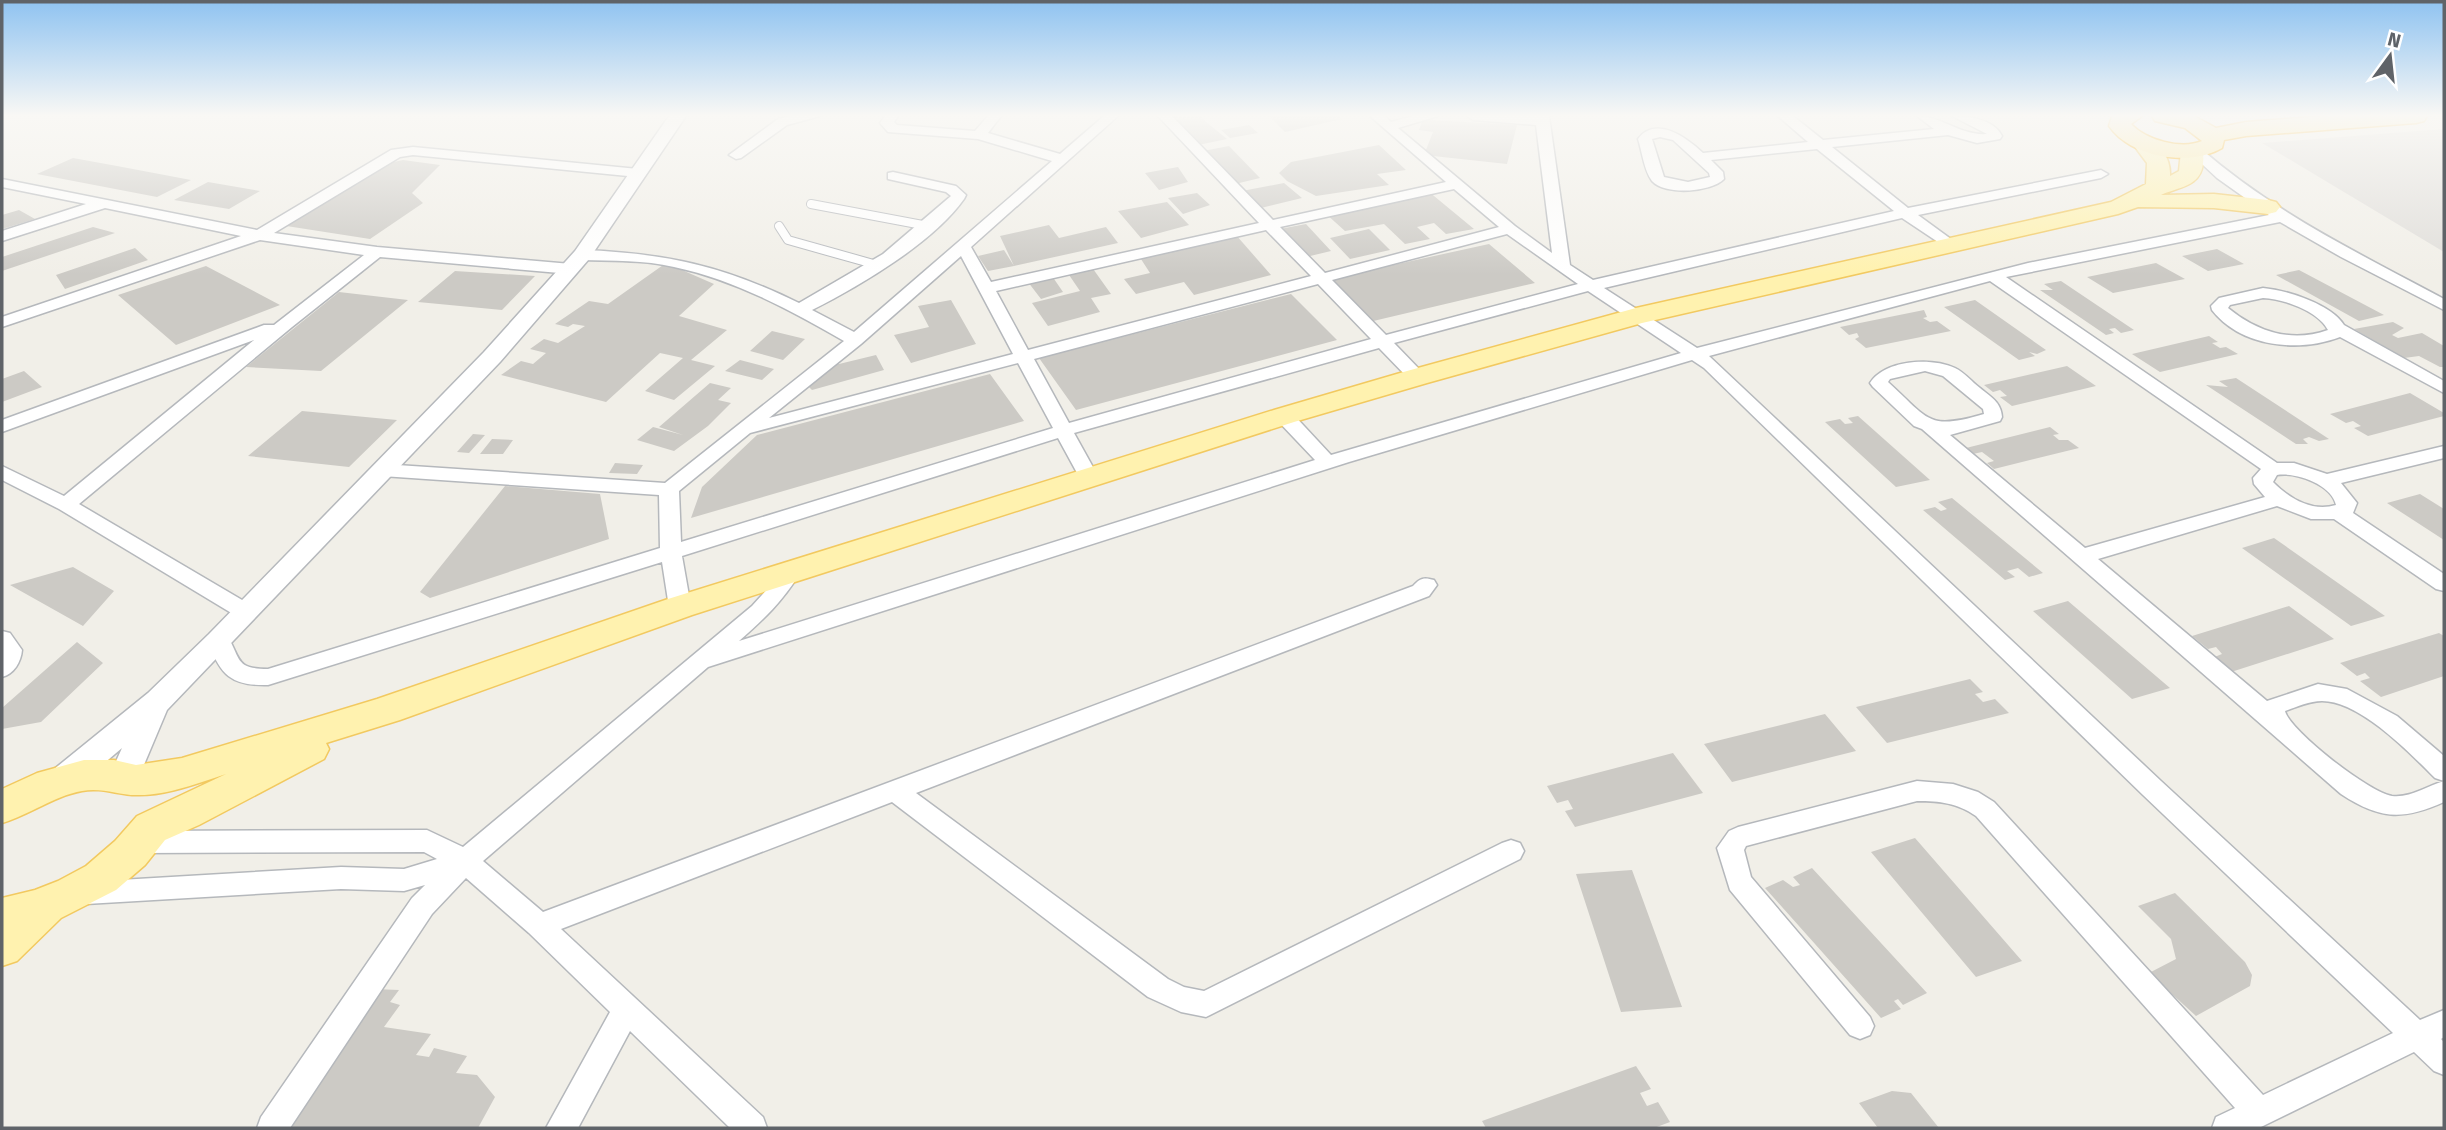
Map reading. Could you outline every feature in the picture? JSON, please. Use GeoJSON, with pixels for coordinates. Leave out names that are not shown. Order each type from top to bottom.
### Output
{"type":"FeatureCollection","features":[{"type":"Feature","properties":{"kind":"main road"},"geometry":{"type":"LineString","coordinates":[[2144,195],[2160,169]]}},
{"type":"Feature","properties":{"kind":"main road"},"geometry":{"type":"LineString","coordinates":[[2,807],[64,779],[84,775],[130,778],[182,773],[387,710],[680,607],[1284,416],[1636,316],[1950,245],[2144,195],[2171,185],[2190,174],[2192,169]]}},
{"type":"Feature","properties":{"kind":"main road"},"geometry":{"type":"LineString","coordinates":[[2144,195],[2214,201],[2277,212]]}},
{"type":"Feature","properties":{"kind":"main road"},"geometry":{"type":"LineString","coordinates":[[2,916],[38,908],[101,878],[145,835],[387,710]]}},
{"type":"Feature","properties":{"kind":"main road"},"geometry":{"type":"LineString","coordinates":[[130,778],[150,800],[145,835]]}},
{"type":"Feature","properties":{"kind":"main road"},"geometry":{"type":"LineString","coordinates":[[2,947],[63,898]]}},
{"type":"Feature","properties":{"kind":"street"},"geometry":{"type":"LineString","coordinates":[[2,322],[258,235],[367,169]]}},
{"type":"Feature","properties":{"kind":"street"},"geometry":{"type":"LineString","coordinates":[[593,169],[638,173]]}},
{"type":"Feature","properties":{"kind":"street"},"geometry":{"type":"LineString","coordinates":[[64,779],[158,701],[219,641],[492,357],[576,262],[641,169]]}},
{"type":"Feature","properties":{"kind":"street"},"geometry":{"type":"LineString","coordinates":[[382,470],[669,489],[855,340],[964,247],[1049,169]]}},
{"type":"Feature","properties":{"kind":"street"},"geometry":{"type":"LineString","coordinates":[[1215,169],[1417,377]]}},
{"type":"Feature","properties":{"kind":"street"},"geometry":{"type":"LineString","coordinates":[[1438,169],[1510,229],[1562,267],[1697,353],[2152,788],[2431,1029],[2444,1061]]}},
{"type":"Feature","properties":{"kind":"street"},"geometry":{"type":"LineString","coordinates":[[1549,169],[1562,267]]}},
{"type":"Feature","properties":{"kind":"street"},"geometry":{"type":"LineString","coordinates":[[1654,169],[1655,175],[1664,183],[1683,186],[1717,179],[1713,169]]}},
{"type":"Feature","properties":{"kind":"street"},"geometry":{"type":"LineString","coordinates":[[1848,169],[1950,245]]}},
{"type":"Feature","properties":{"kind":"street"},"geometry":{"type":"LineString","coordinates":[[2219,169],[2228,180],[2277,212],[2444,304]]}},
{"type":"Feature","properties":{"kind":"street"},"geometry":{"type":"LineString","coordinates":[[219,641],[227,665],[238,674],[253,678],[268,677],[1062,431],[1383,341],[1590,286],[1905,213],[2101,174]]}},
{"type":"Feature","properties":{"kind":"street"},"geometry":{"type":"LineString","coordinates":[[800,309],[832,294],[877,265],[928,226],[959,195],[951,189],[893,176]]}},
{"type":"Feature","properties":{"kind":"street"},"geometry":{"type":"LineString","coordinates":[[2,183],[258,235],[377,253],[576,262],[640,258],[690,266],[800,309],[855,340]]}},
{"type":"Feature","properties":{"kind":"street"},"geometry":{"type":"LineString","coordinates":[[986,288],[1455,184]]}},
{"type":"Feature","properties":{"kind":"street"},"geometry":{"type":"LineString","coordinates":[[2,236],[102,204]]}},
{"type":"Feature","properties":{"kind":"street"},"geometry":{"type":"LineString","coordinates":[[699,663],[1329,464],[1697,353],[1993,276],[2277,212]]}},
{"type":"Feature","properties":{"kind":"street"},"geometry":{"type":"LineString","coordinates":[[743,431],[1510,229]]}},
{"type":"Feature","properties":{"kind":"street"},"geometry":{"type":"LineString","coordinates":[[964,247],[1089,478]]}},
{"type":"Feature","properties":{"kind":"street"},"geometry":{"type":"LineString","coordinates":[[66,505],[286,323],[377,253]]}},
{"type":"Feature","properties":{"kind":"street"},"geometry":{"type":"LineString","coordinates":[[1993,276],[2273,469],[2298,470],[2327,480],[2345,495],[2345,509],[2328,514],[2302,510],[2279,499],[2269,492],[2263,478],[2273,469]]}},
{"type":"Feature","properties":{"kind":"street"},"geometry":{"type":"LineString","coordinates":[[2338,329],[2332,335],[2298,342],[2274,339],[2251,331],[2224,314],[2219,306],[2225,301],[2263,293],[2280,294],[2328,319],[2338,329],[2444,388]]}},
{"type":"Feature","properties":{"kind":"street"},"geometry":{"type":"LineString","coordinates":[[2,426],[286,323]]}},
{"type":"Feature","properties":{"kind":"street"},"geometry":{"type":"LineString","coordinates":[[1929,426],[1954,429],[1987,421],[1993,417],[1994,412],[1985,401],[1949,372],[1939,368],[1925,366],[1881,377],[1881,387],[2358,792],[2376,803],[2403,806],[2444,791]]}},
{"type":"Feature","properties":{"kind":"street"},"geometry":{"type":"LineString","coordinates":[[1284,416],[1329,464]]}},
{"type":"Feature","properties":{"kind":"street"},"geometry":{"type":"LineString","coordinates":[[2327,480],[2444,452]]}},
{"type":"Feature","properties":{"kind":"street"},"geometry":{"type":"LineString","coordinates":[[2,472],[66,505],[246,612]]}},
{"type":"Feature","properties":{"kind":"street"},"geometry":{"type":"LineString","coordinates":[[669,489],[671,553],[680,607]]}},
{"type":"Feature","properties":{"kind":"street"},"geometry":{"type":"LineString","coordinates":[[2079,557],[2279,499]]}},
{"type":"Feature","properties":{"kind":"street"},"geometry":{"type":"LineString","coordinates":[[2338,512],[2444,584]]}},
{"type":"Feature","properties":{"kind":"street"},"geometry":{"type":"LineString","coordinates":[[272,1128],[422,906],[465,861],[760,611],[778,591],[789,573]]}},
{"type":"Feature","properties":{"kind":"street"},"geometry":{"type":"LineString","coordinates":[[538,925],[897,792],[1420,591],[1426,585]]}},
{"type":"Feature","properties":{"kind":"street"},"geometry":{"type":"LineString","coordinates":[[2,639],[11,650],[10,659],[2,669]]}},
{"type":"Feature","properties":{"kind":"street"},"geometry":{"type":"LineString","coordinates":[[2276,722],[2273,709],[2277,705],[2312,693],[2340,695],[2370,710],[2444,771]]}},
{"type":"Feature","properties":{"kind":"street"},"geometry":{"type":"LineString","coordinates":[[130,778],[158,701]]}},
{"type":"Feature","properties":{"kind":"street"},"geometry":{"type":"LineString","coordinates":[[1860,1026],[1739,882],[1730,848],[1738,838],[1917,791],[1944,791],[1968,797],[1985,809],[2258,1112]]}},
{"type":"Feature","properties":{"kind":"street"},"geometry":{"type":"LineString","coordinates":[[897,792],[1158,988],[1181,999],[1206,1004],[1511,851]]}},
{"type":"Feature","properties":{"kind":"street"},"geometry":{"type":"LineString","coordinates":[[145,835],[427,842],[465,861],[538,925],[751,1128]]}},
{"type":"Feature","properties":{"kind":"street"},"geometry":{"type":"LineString","coordinates":[[63,898],[341,878],[404,880],[465,861]]}},
{"type":"Feature","properties":{"kind":"street"},"geometry":{"type":"LineString","coordinates":[[561,1128],[627,1009]]}},
{"type":"Feature","properties":{"kind":"street"},"geometry":{"type":"LineString","coordinates":[[2227,1128],[2431,1029]]}},
{"type":"Feature","properties":{"kind":"lane"},"geometry":{"type":"LineString","coordinates":[[811,204],[928,226]]}},
{"type":"Feature","properties":{"kind":"lane"},"geometry":{"type":"LineString","coordinates":[[779,226],[788,240],[877,265]]}},
{"type":"Feature","properties":{"kind":"shaded area"},"geometry":{"type":"Polygon","coordinates":[[[2305,169],[2444,169],[2444,252],[2305,169]]]}},
{"type":"Feature","properties":{"kind":"building"},"geometry":{"type":"Polygon","coordinates":[[[49,169],[131,169],[191,180],[157,197],[37,174],[49,169]]]}},
{"type":"Feature","properties":{"kind":"building"},"geometry":{"type":"Polygon","coordinates":[[[376,169],[436,169],[412,193],[423,203],[370,239],[280,225],[376,169]]]}},
{"type":"Feature","properties":{"kind":"building"},"geometry":{"type":"Polygon","coordinates":[[[1179,169],[1188,182],[1159,190],[1145,173],[1179,169]]]}},
{"type":"Feature","properties":{"kind":"building"},"geometry":{"type":"Polygon","coordinates":[[[1220,169],[1251,169],[1260,178],[1235,184],[1220,169]]]}},
{"type":"Feature","properties":{"kind":"building"},"geometry":{"type":"Polygon","coordinates":[[[1284,169],[1406,170],[1377,174],[1389,185],[1316,196],[1287,181],[1279,173],[1284,169]]]}},
{"type":"Feature","properties":{"kind":"building"},"geometry":{"type":"Polygon","coordinates":[[[208,182],[260,191],[229,209],[174,200],[208,182]]]}},
{"type":"Feature","properties":{"kind":"building"},"geometry":{"type":"Polygon","coordinates":[[[1284,183],[1302,198],[1257,209],[1242,191],[1284,183]]]}},
{"type":"Feature","properties":{"kind":"building"},"geometry":{"type":"Polygon","coordinates":[[[1428,191],[1474,229],[1446,234],[1434,223],[1417,227],[1430,239],[1405,244],[1384,224],[1345,231],[1325,213],[1428,191]]]}},
{"type":"Feature","properties":{"kind":"building"},"geometry":{"type":"Polygon","coordinates":[[[1197,193],[1210,205],[1183,214],[1168,198],[1197,193]]]}},
{"type":"Feature","properties":{"kind":"building"},"geometry":{"type":"Polygon","coordinates":[[[1167,202],[1189,225],[1141,238],[1118,211],[1167,202]]]}},
{"type":"Feature","properties":{"kind":"building"},"geometry":{"type":"Polygon","coordinates":[[[19,210],[35,219],[2,229],[2,215],[19,210]]]}},
{"type":"Feature","properties":{"kind":"building"},"geometry":{"type":"Polygon","coordinates":[[[1306,224],[1331,251],[1306,257],[1280,229],[1306,224]]]}},
{"type":"Feature","properties":{"kind":"building"},"geometry":{"type":"Polygon","coordinates":[[[1049,225],[1059,238],[1106,227],[1118,243],[1014,266],[1000,236],[1049,225]]]}},
{"type":"Feature","properties":{"kind":"building"},"geometry":{"type":"Polygon","coordinates":[[[93,227],[115,233],[2,271],[2,257],[93,227]]]}},
{"type":"Feature","properties":{"kind":"building"},"geometry":{"type":"Polygon","coordinates":[[[1369,229],[1390,250],[1350,259],[1330,238],[1369,229]]]}},
{"type":"Feature","properties":{"kind":"building"},"geometry":{"type":"Polygon","coordinates":[[[1236,235],[1271,275],[1194,295],[1184,282],[1136,294],[1124,279],[1150,273],[1139,256],[1236,235]]]}},
{"type":"Feature","properties":{"kind":"building"},"geometry":{"type":"Polygon","coordinates":[[[1489,244],[1535,283],[1369,322],[1329,279],[1489,244]]]}},
{"type":"Feature","properties":{"kind":"building"},"geometry":{"type":"Polygon","coordinates":[[[135,248],[148,260],[65,289],[56,275],[135,248]]]}},
{"type":"Feature","properties":{"kind":"building"},"geometry":{"type":"Polygon","coordinates":[[[2217,249],[2244,264],[2208,271],[2182,256],[2217,249]]]}},
{"type":"Feature","properties":{"kind":"building"},"geometry":{"type":"Polygon","coordinates":[[[1004,250],[1014,266],[988,271],[978,256],[1004,250]]]}},
{"type":"Feature","properties":{"kind":"building"},"geometry":{"type":"Polygon","coordinates":[[[666,263],[714,284],[679,316],[727,330],[691,360],[715,366],[674,400],[645,391],[683,358],[660,353],[606,402],[501,375],[521,361],[533,364],[546,353],[530,349],[544,339],[558,343],[585,326],[573,324],[568,327],[555,324],[589,301],[608,304],[666,263]]]}},
{"type":"Feature","properties":{"kind":"building"},"geometry":{"type":"Polygon","coordinates":[[[2156,263],[2185,279],[2113,293],[2087,277],[2156,263]]]}},
{"type":"Feature","properties":{"kind":"building"},"geometry":{"type":"Polygon","coordinates":[[[206,266],[280,305],[176,345],[118,295],[206,266]]]}},
{"type":"Feature","properties":{"kind":"building"},"geometry":{"type":"Polygon","coordinates":[[[1091,266],[1111,294],[1091,298],[1100,312],[1048,326],[1032,303],[1080,291],[1067,272],[1091,266]]]}},
{"type":"Feature","properties":{"kind":"building"},"geometry":{"type":"Polygon","coordinates":[[[2299,270],[2384,315],[2359,321],[2276,275],[2299,270]]]}},
{"type":"Feature","properties":{"kind":"building"},"geometry":{"type":"Polygon","coordinates":[[[455,271],[535,276],[502,310],[418,302],[455,271]]]}},
{"type":"Feature","properties":{"kind":"building"},"geometry":{"type":"Polygon","coordinates":[[[1052,276],[1063,292],[1041,299],[1028,282],[1052,276]]]}},
{"type":"Feature","properties":{"kind":"building"},"geometry":{"type":"Polygon","coordinates":[[[2061,281],[2134,330],[2121,333],[2115,328],[2109,329],[2114,333],[2106,335],[2040,290],[2053,290],[2044,284],[2061,281]]]}},
{"type":"Feature","properties":{"kind":"building"},"geometry":{"type":"Polygon","coordinates":[[[339,292],[408,300],[321,371],[246,367],[339,292]]]}},
{"type":"Feature","properties":{"kind":"building"},"geometry":{"type":"Polygon","coordinates":[[[1291,294],[1337,340],[1076,410],[1039,358],[1291,294]]]}},
{"type":"Feature","properties":{"kind":"building"},"geometry":{"type":"Polygon","coordinates":[[[951,300],[976,344],[911,363],[894,335],[929,327],[918,306],[951,300]]]}},
{"type":"Feature","properties":{"kind":"building"},"geometry":{"type":"Polygon","coordinates":[[[1975,300],[2046,350],[2037,354],[2029,352],[2035,356],[2019,360],[1944,307],[1975,300]]]}},
{"type":"Feature","properties":{"kind":"building"},"geometry":{"type":"Polygon","coordinates":[[[1924,310],[1927,317],[1923,318],[1930,322],[1937,321],[1951,331],[1866,348],[1855,339],[1859,337],[1857,333],[1849,335],[1840,327],[1924,310]]]}},
{"type":"Feature","properties":{"kind":"building"},"geometry":{"type":"Polygon","coordinates":[[[2393,322],[2404,328],[2392,335],[2398,338],[2422,333],[2444,346],[2444,367],[2419,356],[2404,358],[2354,329],[2393,322]]]}},
{"type":"Feature","properties":{"kind":"building"},"geometry":{"type":"Polygon","coordinates":[[[772,331],[805,339],[783,360],[750,351],[772,331]]]}},
{"type":"Feature","properties":{"kind":"building"},"geometry":{"type":"Polygon","coordinates":[[[2209,336],[2218,342],[2212,343],[2220,348],[2226,347],[2238,354],[2160,372],[2132,354],[2209,336]]]}},
{"type":"Feature","properties":{"kind":"building"},"geometry":{"type":"Polygon","coordinates":[[[876,355],[884,370],[812,390],[807,385],[833,361],[839,364],[876,355]]]}},
{"type":"Feature","properties":{"kind":"building"},"geometry":{"type":"Polygon","coordinates":[[[740,360],[774,369],[762,380],[725,371],[740,360]]]}},
{"type":"Feature","properties":{"kind":"building"},"geometry":{"type":"Polygon","coordinates":[[[2067,366],[2096,386],[2012,406],[2000,397],[2007,396],[2000,390],[1993,392],[1984,385],[2067,366]]]}},
{"type":"Feature","properties":{"kind":"building"},"geometry":{"type":"Polygon","coordinates":[[[24,371],[42,387],[2,402],[2,379],[24,371]]]}},
{"type":"Feature","properties":{"kind":"building"},"geometry":{"type":"Polygon","coordinates":[[[990,374],[1024,421],[691,518],[702,487],[757,435],[990,374]]]}},
{"type":"Feature","properties":{"kind":"building"},"geometry":{"type":"Polygon","coordinates":[[[2236,378],[2329,439],[2319,441],[2309,437],[2303,439],[2308,444],[2296,444],[2206,385],[2228,387],[2219,381],[2236,378]]]}},
{"type":"Feature","properties":{"kind":"building"},"geometry":{"type":"Polygon","coordinates":[[[710,383],[731,388],[718,400],[731,403],[708,426],[674,451],[637,440],[653,427],[683,435],[659,427],[710,383]]]}},
{"type":"Feature","properties":{"kind":"building"},"geometry":{"type":"Polygon","coordinates":[[[2410,393],[2444,413],[2444,416],[2368,436],[2354,428],[2361,426],[2353,421],[2346,423],[2330,414],[2410,393]]]}},
{"type":"Feature","properties":{"kind":"building"},"geometry":{"type":"Polygon","coordinates":[[[302,411],[397,420],[349,467],[248,456],[302,411]]]}},
{"type":"Feature","properties":{"kind":"building"},"geometry":{"type":"Polygon","coordinates":[[[1858,416],[1930,480],[1896,487],[1825,422],[1840,419],[1845,424],[1853,423],[1848,418],[1858,416]]]}},
{"type":"Feature","properties":{"kind":"building"},"geometry":{"type":"Polygon","coordinates":[[[2050,427],[2059,434],[2053,435],[2059,440],[2068,440],[2079,448],[1994,469],[1987,463],[1994,461],[1982,452],[1973,454],[1966,448],[2050,427]]]}},
{"type":"Feature","properties":{"kind":"building"},"geometry":{"type":"Polygon","coordinates":[[[473,434],[485,435],[469,453],[457,452],[473,434]]]}},
{"type":"Feature","properties":{"kind":"building"},"geometry":{"type":"Polygon","coordinates":[[[492,439],[513,440],[503,454],[480,454],[492,439]]]}},
{"type":"Feature","properties":{"kind":"building"},"geometry":{"type":"Polygon","coordinates":[[[615,463],[643,465],[637,474],[609,473],[615,463]]]}},
{"type":"Feature","properties":{"kind":"building"},"geometry":{"type":"Polygon","coordinates":[[[505,486],[600,494],[609,539],[430,598],[420,592],[505,486]]]}},
{"type":"Feature","properties":{"kind":"building"},"geometry":{"type":"Polygon","coordinates":[[[2420,494],[2444,509],[2444,540],[2387,503],[2420,494]]]}},
{"type":"Feature","properties":{"kind":"building"},"geometry":{"type":"Polygon","coordinates":[[[1952,498],[2043,573],[2029,577],[2018,568],[2007,571],[2015,577],[2005,580],[1923,510],[1935,507],[1941,511],[1947,509],[1938,502],[1952,498]]]}},
{"type":"Feature","properties":{"kind":"building"},"geometry":{"type":"Polygon","coordinates":[[[2274,538],[2385,616],[2351,626],[2242,548],[2274,538]]]}},
{"type":"Feature","properties":{"kind":"building"},"geometry":{"type":"Polygon","coordinates":[[[73,567],[114,591],[83,626],[10,585],[73,567]]]}},
{"type":"Feature","properties":{"kind":"building"},"geometry":{"type":"Polygon","coordinates":[[[2068,601],[2170,688],[2132,699],[2033,611],[2068,601]]]}},
{"type":"Feature","properties":{"kind":"building"},"geometry":{"type":"Polygon","coordinates":[[[2289,606],[2334,639],[2231,672],[2212,658],[2222,654],[2216,647],[2208,649],[2192,636],[2289,606]]]}},
{"type":"Feature","properties":{"kind":"building"},"geometry":{"type":"Polygon","coordinates":[[[2439,633],[2444,636],[2444,676],[2381,697],[2360,681],[2370,678],[2365,673],[2357,676],[2340,663],[2439,633]]]}},
{"type":"Feature","properties":{"kind":"building"},"geometry":{"type":"Polygon","coordinates":[[[77,642],[103,663],[41,722],[2,729],[2,708],[77,642]]]}},
{"type":"Feature","properties":{"kind":"building"},"geometry":{"type":"Polygon","coordinates":[[[1970,679],[1983,692],[1975,694],[1983,702],[1995,699],[2009,713],[1887,743],[1856,707],[1970,679]]]}},
{"type":"Feature","properties":{"kind":"building"},"geometry":{"type":"Polygon","coordinates":[[[1825,714],[1856,751],[1732,782],[1704,744],[1825,714]]]}},
{"type":"Feature","properties":{"kind":"building"},"geometry":{"type":"Polygon","coordinates":[[[1673,753],[1703,793],[1575,827],[1565,811],[1573,809],[1568,800],[1557,803],[1547,786],[1673,753]]]}},
{"type":"Feature","properties":{"kind":"building"},"geometry":{"type":"Polygon","coordinates":[[[1915,838],[2022,961],[1976,977],[1871,852],[1915,838]]]}},
{"type":"Feature","properties":{"kind":"building"},"geometry":{"type":"Polygon","coordinates":[[[1812,868],[1927,993],[1903,1005],[1898,999],[1894,1001],[1901,1009],[1881,1018],[1765,888],[1783,880],[1793,887],[1800,885],[1793,877],[1812,868]]]}},
{"type":"Feature","properties":{"kind":"building"},"geometry":{"type":"Polygon","coordinates":[[[1632,870],[1682,1007],[1621,1012],[1576,874],[1632,870]]]}},
{"type":"Feature","properties":{"kind":"building"},"geometry":{"type":"Polygon","coordinates":[[[2175,893],[2245,962],[2252,975],[2250,986],[2196,1016],[2149,973],[2176,959],[2171,939],[2138,906],[2175,893]]]}},
{"type":"Feature","properties":{"kind":"building"},"geometry":{"type":"Polygon","coordinates":[[[374,989],[399,990],[390,1002],[400,1005],[384,1027],[431,1034],[416,1055],[429,1057],[434,1048],[467,1056],[456,1073],[477,1075],[495,1097],[478,1128],[278,1128],[374,989]]]}},
{"type":"Feature","properties":{"kind":"building"},"geometry":{"type":"Polygon","coordinates":[[[1636,1066],[1651,1089],[1640,1093],[1647,1106],[1658,1102],[1670,1122],[1654,1128],[1486,1128],[1482,1121],[1636,1066]]]}},
{"type":"Feature","properties":{"kind":"building"},"geometry":{"type":"Polygon","coordinates":[[[1892,1091],[1911,1093],[1939,1128],[1878,1128],[1859,1103],[1892,1091]]]}}]}
